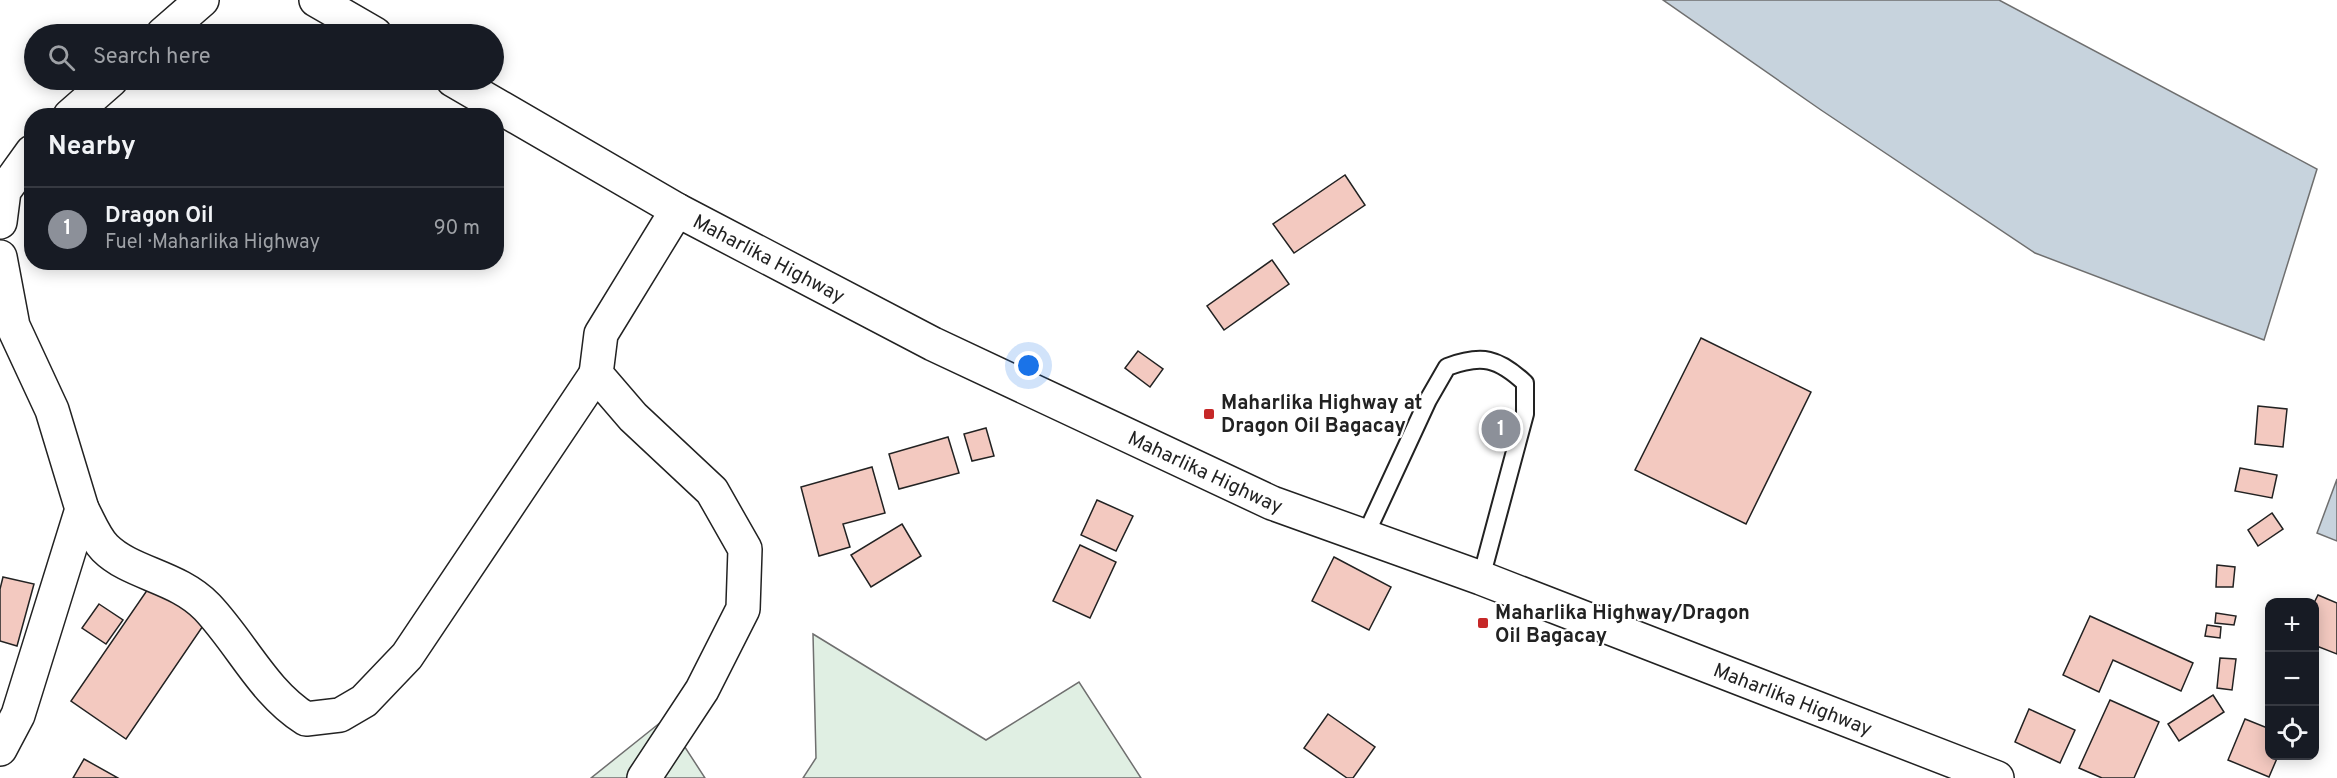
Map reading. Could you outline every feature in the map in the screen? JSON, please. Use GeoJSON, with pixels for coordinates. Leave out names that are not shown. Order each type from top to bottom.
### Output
{"type":"FeatureCollection","features":[{"type":"Feature","properties":{"kind":"main road"},"geometry":{"type":"LineString","coordinates":[[174,24],[202,0]]}},
{"type":"Feature","properties":{"kind":"main road"},"geometry":{"type":"LineString","coordinates":[[316,0],[358,24]]}},
{"type":"Feature","properties":{"kind":"main road"},"geometry":{"type":"LineString","coordinates":[[79,108],[100,90]]}},
{"type":"Feature","properties":{"kind":"main road","name":"Maharlika Highway"},"geometry":{"type":"LineString","coordinates":[[470,90],[501,108]]}},
{"type":"Feature","properties":{"kind":"main road","name":"Maharlika Highway"},"geometry":{"type":"LineString","coordinates":[[504,110],[676,210],[943,349],[1272,503],[1481,578],[1997,778]]}},
{"type":"Feature","properties":{"kind":"main road"},"geometry":{"type":"LineString","coordinates":[[0,222],[4,191],[24,163]]}},
{"type":"Feature","properties":{"kind":"main road"},"geometry":{"type":"LineString","coordinates":[[0,257],[13,326],[52,410],[82,509],[104,548],[117,558],[186,590],[207,606],[284,705],[306,719],[340,715],[364,701],[407,656],[530,469],[596,374],[601,334],[676,210]]}},
{"type":"Feature","properties":{"kind":"main road"},"geometry":{"type":"LineString","coordinates":[[596,374],[633,417],[712,491],[744,549],[743,609],[702,690],[644,778]]}},
{"type":"Feature","properties":{"kind":"main road"},"geometry":{"type":"LineString","coordinates":[[0,749],[18,715],[82,509]]}},
{"type":"Feature","properties":{"kind":"lane"},"geometry":{"type":"LineString","coordinates":[[1365,536],[1428,400],[1447,367],[1470,358],[1505,365],[1526,383],[1525,414],[1481,578]]}},
{"type":"Feature","properties":{"kind":"green space"},"geometry":{"type":"Polygon","coordinates":[[[813,634],[986,740],[1079,682],[1141,778],[803,778],[816,758],[813,634]]]}},
{"type":"Feature","properties":{"kind":"green space"},"geometry":{"type":"Polygon","coordinates":[[[666,718],[705,778],[591,778],[666,718]]]}},
{"type":"Feature","properties":{"kind":"shaded area"},"geometry":{"type":"Polygon","coordinates":[[[1663,0],[1999,0],[2317,169],[2264,340],[2035,253],[1821,110],[1663,0]]]}},
{"type":"Feature","properties":{"kind":"shaded area"},"geometry":{"type":"Polygon","coordinates":[[[2337,479],[2337,541],[2317,533],[2337,479]]]}},
{"type":"Feature","properties":{"kind":"building"},"geometry":{"type":"Polygon","coordinates":[[[1345,175],[1365,205],[1294,253],[1273,224],[1345,175]]]}},
{"type":"Feature","properties":{"kind":"building"},"geometry":{"type":"Polygon","coordinates":[[[1272,260],[1289,284],[1224,330],[1207,306],[1272,260]]]}},
{"type":"Feature","properties":{"kind":"building"},"geometry":{"type":"Polygon","coordinates":[[[1701,338],[1811,392],[1746,524],[1635,470],[1701,338]]]}},
{"type":"Feature","properties":{"kind":"building"},"geometry":{"type":"Polygon","coordinates":[[[1138,351],[1163,369],[1150,387],[1125,368],[1138,351]]]}},
{"type":"Feature","properties":{"kind":"building"},"geometry":{"type":"Polygon","coordinates":[[[2258,406],[2287,409],[2283,447],[2255,444],[2258,406]]]}},
{"type":"Feature","properties":{"kind":"building"},"geometry":{"type":"Polygon","coordinates":[[[986,428],[994,456],[972,461],[964,434],[986,428]]]}},
{"type":"Feature","properties":{"kind":"building"},"geometry":{"type":"Polygon","coordinates":[[[948,437],[959,473],[899,489],[889,454],[948,437]]]}},
{"type":"Feature","properties":{"kind":"building"},"geometry":{"type":"Polygon","coordinates":[[[872,467],[885,513],[843,524],[850,547],[819,556],[801,487],[872,467]]]}},
{"type":"Feature","properties":{"kind":"building"},"geometry":{"type":"Polygon","coordinates":[[[2240,468],[2277,475],[2272,498],[2235,491],[2240,468]]]}},
{"type":"Feature","properties":{"kind":"building"},"geometry":{"type":"Polygon","coordinates":[[[1097,500],[1133,516],[1116,551],[1081,535],[1097,500]]]}},
{"type":"Feature","properties":{"kind":"building"},"geometry":{"type":"Polygon","coordinates":[[[2272,513],[2283,529],[2258,546],[2248,530],[2272,513]]]}},
{"type":"Feature","properties":{"kind":"building"},"geometry":{"type":"Polygon","coordinates":[[[902,524],[921,556],[871,587],[851,555],[902,524]]]}},
{"type":"Feature","properties":{"kind":"building"},"geometry":{"type":"Polygon","coordinates":[[[1080,545],[1116,562],[1090,618],[1053,601],[1080,545]]]}},
{"type":"Feature","properties":{"kind":"building"},"geometry":{"type":"Polygon","coordinates":[[[1334,557],[1391,587],[1369,630],[1312,601],[1334,557]]]}},
{"type":"Feature","properties":{"kind":"building"},"geometry":{"type":"Polygon","coordinates":[[[2217,565],[2235,567],[2233,587],[2216,587],[2217,565]]]}},
{"type":"Feature","properties":{"kind":"building"},"geometry":{"type":"Polygon","coordinates":[[[3,577],[34,584],[17,646],[0,641],[0,589],[3,577]]]}},
{"type":"Feature","properties":{"kind":"building"},"geometry":{"type":"Polygon","coordinates":[[[150,586],[205,623],[126,739],[71,701],[150,586]]]}},
{"type":"Feature","properties":{"kind":"building"},"geometry":{"type":"Polygon","coordinates":[[[2318,595],[2337,603],[2337,654],[2319,647],[2319,598],[2316,598],[2318,595]]]}},
{"type":"Feature","properties":{"kind":"building"},"geometry":{"type":"Polygon","coordinates":[[[99,604],[123,620],[106,644],[82,628],[99,604]]]}},
{"type":"Feature","properties":{"kind":"building"},"geometry":{"type":"Polygon","coordinates":[[[2216,613],[2236,616],[2234,625],[2215,623],[2216,613]]]}},
{"type":"Feature","properties":{"kind":"building"},"geometry":{"type":"Polygon","coordinates":[[[2090,616],[2193,663],[2181,691],[2113,660],[2099,692],[2063,675],[2090,616]]]}},
{"type":"Feature","properties":{"kind":"building"},"geometry":{"type":"Polygon","coordinates":[[[2207,625],[2221,627],[2220,638],[2205,636],[2207,625]]]}},
{"type":"Feature","properties":{"kind":"building"},"geometry":{"type":"Polygon","coordinates":[[[2220,658],[2236,659],[2232,690],[2217,688],[2220,658]]]}},
{"type":"Feature","properties":{"kind":"building"},"geometry":{"type":"Polygon","coordinates":[[[2213,695],[2224,712],[2179,741],[2168,724],[2213,695]]]}},
{"type":"Feature","properties":{"kind":"building"},"geometry":{"type":"Polygon","coordinates":[[[2110,700],[2159,722],[2134,778],[2102,778],[2079,768],[2110,700]]]}},
{"type":"Feature","properties":{"kind":"building"},"geometry":{"type":"Polygon","coordinates":[[[2029,709],[2075,730],[2060,763],[2015,742],[2029,709]]]}},
{"type":"Feature","properties":{"kind":"building"},"geometry":{"type":"Polygon","coordinates":[[[1328,714],[1375,747],[1353,778],[1347,778],[1304,748],[1328,714]]]}},
{"type":"Feature","properties":{"kind":"building"},"geometry":{"type":"Polygon","coordinates":[[[2245,719],[2265,727],[2265,760],[2276,760],[2269,777],[2228,760],[2245,719]]]}},
{"type":"Feature","properties":{"kind":"building"},"geometry":{"type":"Polygon","coordinates":[[[84,759],[118,778],[73,778],[84,759]]]}},
{"type":"Feature","properties":{"kind":"place","name":"Maharlika Highway at Dragon Oil Bagacay"},"geometry":{"type":"Point","coordinates":[1209,414]}},
{"type":"Feature","properties":{"kind":"place","name":"Dragon Oil"},"geometry":{"type":"Point","coordinates":[1501,429]}},
{"type":"Feature","properties":{"kind":"place","name":"Maharlika Highway/Dragon Oil Bagacay"},"geometry":{"type":"Point","coordinates":[1483,623]}}]}
